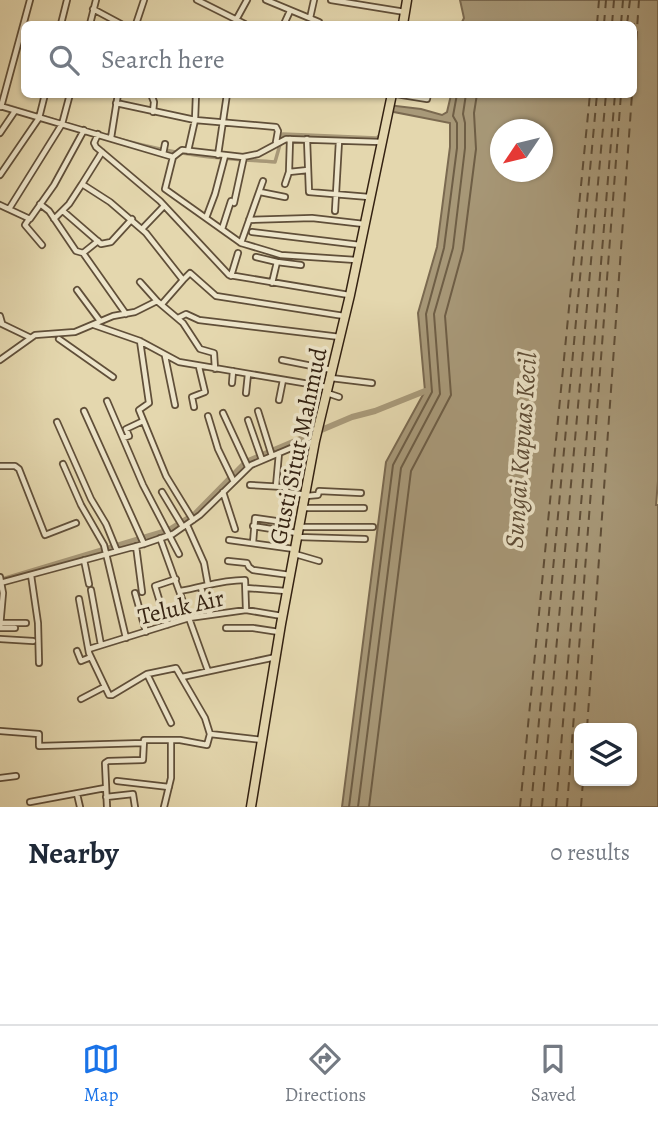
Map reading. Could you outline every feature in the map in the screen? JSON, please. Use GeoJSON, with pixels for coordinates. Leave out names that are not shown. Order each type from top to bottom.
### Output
{"type":"FeatureCollection","features":[{"type":"Feature","properties":{"kind":"highway"},"geometry":{"type":"LineString","coordinates":[[404,21],[407,0]]}},
{"type":"Feature","properties":{"kind":"highway","name":"Gusti Situt Mahmud"},"geometry":{"type":"LineString","coordinates":[[251,807],[282,616],[316,439],[392,98]]}},
{"type":"Feature","properties":{"kind":"street"},"geometry":{"type":"LineString","coordinates":[[24,21],[30,0]]}},
{"type":"Feature","properties":{"kind":"street"},"geometry":{"type":"LineString","coordinates":[[62,21],[67,0]]}},
{"type":"Feature","properties":{"kind":"street"},"geometry":{"type":"LineString","coordinates":[[91,21],[96,0]]}},
{"type":"Feature","properties":{"kind":"street"},"geometry":{"type":"LineString","coordinates":[[137,21],[144,0]]}},
{"type":"Feature","properties":{"kind":"street"},"geometry":{"type":"LineString","coordinates":[[197,0],[236,20],[247,0]]}},
{"type":"Feature","properties":{"kind":"street"},"geometry":{"type":"LineString","coordinates":[[266,0],[316,21]]}},
{"type":"Feature","properties":{"kind":"street"},"geometry":{"type":"LineString","coordinates":[[310,19],[314,0]]}},
{"type":"Feature","properties":{"kind":"street"},"geometry":{"type":"LineString","coordinates":[[331,0],[405,12]]}},
{"type":"Feature","properties":{"kind":"street"},"geometry":{"type":"LineString","coordinates":[[93,9],[115,21]]}},
{"type":"Feature","properties":{"kind":"street"},"geometry":{"type":"LineString","coordinates":[[285,21],[290,11]]}},
{"type":"Feature","properties":{"kind":"street"},"geometry":{"type":"LineString","coordinates":[[21,33],[1,105],[15,111],[176,154],[188,151],[244,159],[288,139],[381,142]]}},
{"type":"Feature","properties":{"kind":"street"},"geometry":{"type":"LineString","coordinates":[[0,175],[39,117],[44,98]]}},
{"type":"Feature","properties":{"kind":"street"},"geometry":{"type":"LineString","coordinates":[[9,209],[63,122],[69,98]]}},
{"type":"Feature","properties":{"kind":"street"},"geometry":{"type":"LineString","coordinates":[[112,136],[117,98]]}},
{"type":"Feature","properties":{"kind":"street"},"geometry":{"type":"LineString","coordinates":[[152,98],[153,112]]}},
{"type":"Feature","properties":{"kind":"street"},"geometry":{"type":"LineString","coordinates":[[188,151],[195,120],[196,98]]}},
{"type":"Feature","properties":{"kind":"street"},"geometry":{"type":"LineString","coordinates":[[218,155],[226,98]]}},
{"type":"Feature","properties":{"kind":"street"},"geometry":{"type":"LineString","coordinates":[[116,103],[195,120],[276,127],[277,142]]}},
{"type":"Feature","properties":{"kind":"street"},"geometry":{"type":"LineString","coordinates":[[0,133],[15,111]]}},
{"type":"Feature","properties":{"kind":"street"},"geometry":{"type":"LineString","coordinates":[[42,245],[25,225],[54,186],[84,130]]}},
{"type":"Feature","properties":{"kind":"street"},"geometry":{"type":"LineString","coordinates":[[98,134],[94,145],[164,206],[226,274],[272,284],[350,295]]}},
{"type":"Feature","properties":{"kind":"street"},"geometry":{"type":"LineString","coordinates":[[285,184],[289,172],[288,139]]}},
{"type":"Feature","properties":{"kind":"street"},"geometry":{"type":"LineString","coordinates":[[307,139],[309,192],[370,198]]}},
{"type":"Feature","properties":{"kind":"street"},"geometry":{"type":"LineString","coordinates":[[335,211],[339,141]]}},
{"type":"Feature","properties":{"kind":"street"},"geometry":{"type":"LineString","coordinates":[[54,219],[63,211],[102,152]]}},
{"type":"Feature","properties":{"kind":"street"},"geometry":{"type":"LineString","coordinates":[[176,154],[164,188],[241,243],[281,255],[357,260]]}},
{"type":"Feature","properties":{"kind":"street"},"geometry":{"type":"LineString","coordinates":[[206,218],[225,156]]}},
{"type":"Feature","properties":{"kind":"street"},"geometry":{"type":"LineString","coordinates":[[222,229],[231,201],[234,203],[244,159]]}},
{"type":"Feature","properties":{"kind":"street"},"geometry":{"type":"LineString","coordinates":[[289,172],[308,170]]}},
{"type":"Feature","properties":{"kind":"street"},"geometry":{"type":"LineString","coordinates":[[241,243],[263,181]]}},
{"type":"Feature","properties":{"kind":"street"},"geometry":{"type":"LineString","coordinates":[[82,184],[130,217],[183,280]]}},
{"type":"Feature","properties":{"kind":"street"},"geometry":{"type":"LineString","coordinates":[[260,192],[285,197]]}},
{"type":"Feature","properties":{"kind":"street"},"geometry":{"type":"LineString","coordinates":[[40,204],[48,209],[76,251],[83,253],[126,314]]}},
{"type":"Feature","properties":{"kind":"street"},"geometry":{"type":"LineString","coordinates":[[0,205],[30,219]]}},
{"type":"Feature","properties":{"kind":"street"},"geometry":{"type":"LineString","coordinates":[[142,229],[164,206]]}},
{"type":"Feature","properties":{"kind":"street"},"geometry":{"type":"LineString","coordinates":[[63,211],[101,244],[111,242],[130,217]]}},
{"type":"Feature","properties":{"kind":"street"},"geometry":{"type":"LineString","coordinates":[[249,220],[312,218],[365,224]]}},
{"type":"Feature","properties":{"kind":"street"},"geometry":{"type":"LineString","coordinates":[[251,232],[360,245]]}},
{"type":"Feature","properties":{"kind":"street"},"geometry":{"type":"LineString","coordinates":[[83,253],[98,241]]}},
{"type":"Feature","properties":{"kind":"street"},"geometry":{"type":"LineString","coordinates":[[232,276],[238,253]]}},
{"type":"Feature","properties":{"kind":"street"},"geometry":{"type":"LineString","coordinates":[[256,257],[301,265]]}},
{"type":"Feature","properties":{"kind":"street"},"geometry":{"type":"LineString","coordinates":[[272,284],[277,262]]}},
{"type":"Feature","properties":{"kind":"street"},"geometry":{"type":"LineString","coordinates":[[60,338],[100,321],[160,303],[190,273],[216,296],[345,316]]}},
{"type":"Feature","properties":{"kind":"street"},"geometry":{"type":"LineString","coordinates":[[140,282],[178,318],[200,349],[214,353],[215,369]]}},
{"type":"Feature","properties":{"kind":"street"},"geometry":{"type":"LineString","coordinates":[[77,290],[100,321]]}},
{"type":"Feature","properties":{"kind":"street"},"geometry":{"type":"LineString","coordinates":[[178,318],[186,314],[199,320],[340,337]]}},
{"type":"Feature","properties":{"kind":"street"},"geometry":{"type":"LineString","coordinates":[[0,316],[1,323],[29,337]]}},
{"type":"Feature","properties":{"kind":"street"},"geometry":{"type":"LineString","coordinates":[[94,324],[140,341],[165,356],[199,366],[283,380],[372,383]]}},
{"type":"Feature","properties":{"kind":"street"},"geometry":{"type":"LineString","coordinates":[[0,360],[29,337],[46,334],[60,338],[113,377]]}},
{"type":"Feature","properties":{"kind":"street"},"geometry":{"type":"LineString","coordinates":[[140,341],[149,403],[139,409],[169,483],[191,517]]}},
{"type":"Feature","properties":{"kind":"street"},"geometry":{"type":"LineString","coordinates":[[165,356],[175,405]]}},
{"type":"Feature","properties":{"kind":"street"},"geometry":{"type":"LineString","coordinates":[[282,360],[329,382],[340,397]]}},
{"type":"Feature","properties":{"kind":"street"},"geometry":{"type":"LineString","coordinates":[[194,407],[192,397],[205,392],[199,366]]}},
{"type":"Feature","properties":{"kind":"street"},"geometry":{"type":"LineString","coordinates":[[232,383],[233,372]]}},
{"type":"Feature","properties":{"kind":"street"},"geometry":{"type":"LineString","coordinates":[[246,393],[248,374]]}},
{"type":"Feature","properties":{"kind":"street"},"geometry":{"type":"LineString","coordinates":[[279,400],[283,380]]}},
{"type":"Feature","properties":{"kind":"street"},"geometry":{"type":"LineString","coordinates":[[107,401],[143,485],[179,554]]}},
{"type":"Feature","properties":{"kind":"street"},"geometry":{"type":"LineString","coordinates":[[85,411],[143,540]]}},
{"type":"Feature","properties":{"kind":"street"},"geometry":{"type":"LineString","coordinates":[[258,411],[271,452]]}},
{"type":"Feature","properties":{"kind":"street"},"geometry":{"type":"LineString","coordinates":[[223,413],[246,464]]}},
{"type":"Feature","properties":{"kind":"street"},"geometry":{"type":"LineString","coordinates":[[208,416],[218,449],[232,478]]}},
{"type":"Feature","properties":{"kind":"street"},"geometry":{"type":"LineString","coordinates":[[248,420],[261,457]]}},
{"type":"Feature","properties":{"kind":"street"},"geometry":{"type":"LineString","coordinates":[[123,438],[129,436],[126,429],[143,421]]}},
{"type":"Feature","properties":{"kind":"street"},"geometry":{"type":"LineString","coordinates":[[57,422],[90,499],[116,547]]}},
{"type":"Feature","properties":{"kind":"street"},"geometry":{"type":"LineString","coordinates":[[1,583],[84,560],[105,550],[136,546],[143,540],[160,538],[183,525],[223,492],[246,464],[271,452],[279,453],[303,440],[316,439]]}},
{"type":"Feature","properties":{"kind":"street"},"geometry":{"type":"LineString","coordinates":[[276,486],[279,453]]}},
{"type":"Feature","properties":{"kind":"street"},"geometry":{"type":"LineString","coordinates":[[63,464],[105,550],[127,638]]}},
{"type":"Feature","properties":{"kind":"street"},"geometry":{"type":"LineString","coordinates":[[0,466],[18,467],[45,535],[76,523]]}},
{"type":"Feature","properties":{"kind":"street"},"geometry":{"type":"LineString","coordinates":[[250,485],[276,486],[285,488],[287,492],[306,495],[318,495],[319,491],[334,490],[361,494]]}},
{"type":"Feature","properties":{"kind":"street"},"geometry":{"type":"LineString","coordinates":[[162,492],[204,563],[208,585]]}},
{"type":"Feature","properties":{"kind":"street"},"geometry":{"type":"LineString","coordinates":[[223,492],[235,528]]}},
{"type":"Feature","properties":{"kind":"street"},"geometry":{"type":"LineString","coordinates":[[303,508],[364,508]]}},
{"type":"Feature","properties":{"kind":"street"},"geometry":{"type":"LineString","coordinates":[[253,543],[253,526],[365,539]]}},
{"type":"Feature","properties":{"kind":"street"},"geometry":{"type":"LineString","coordinates":[[299,533],[373,527]]}},
{"type":"Feature","properties":{"kind":"street"},"geometry":{"type":"LineString","coordinates":[[160,538],[208,671]]}},
{"type":"Feature","properties":{"kind":"street"},"geometry":{"type":"LineString","coordinates":[[229,540],[295,552],[319,561]]}},
{"type":"Feature","properties":{"kind":"street"},"geometry":{"type":"LineString","coordinates":[[136,546],[142,592]]}},
{"type":"Feature","properties":{"kind":"street"},"geometry":{"type":"LineString","coordinates":[[84,560],[101,645]]}},
{"type":"Feature","properties":{"kind":"street"},"geometry":{"type":"LineString","coordinates":[[228,561],[247,563],[253,570],[291,575]]}},
{"type":"Feature","properties":{"kind":"street"},"geometry":{"type":"LineString","coordinates":[[31,575],[38,623],[39,663]]}},
{"type":"Feature","properties":{"kind":"street"},"geometry":{"type":"LineString","coordinates":[[0,576],[3,593],[0,626]]}},
{"type":"Feature","properties":{"kind":"street"},"geometry":{"type":"LineString","coordinates":[[167,625],[155,586],[176,579]]}},
{"type":"Feature","properties":{"kind":"street"},"geometry":{"type":"LineString","coordinates":[[180,592],[221,580],[244,580],[247,588],[246,610]]}},
{"type":"Feature","properties":{"kind":"street"},"geometry":{"type":"LineString","coordinates":[[201,588],[210,615]]}},
{"type":"Feature","properties":{"kind":"street"},"geometry":{"type":"LineString","coordinates":[[247,588],[287,591]]}},
{"type":"Feature","properties":{"kind":"street"},"geometry":{"type":"LineString","coordinates":[[135,593],[146,632]]}},
{"type":"Feature","properties":{"kind":"street"},"geometry":{"type":"LineString","coordinates":[[79,599],[91,657],[109,695],[147,674],[176,668],[205,718],[210,734],[207,745],[146,739],[143,760],[106,762],[107,807]]}},
{"type":"Feature","properties":{"kind":"street","name":"Teluk Air"},"geometry":{"type":"LineString","coordinates":[[89,649],[189,618],[246,610],[282,616]]}},
{"type":"Feature","properties":{"kind":"street"},"geometry":{"type":"LineString","coordinates":[[0,626],[26,623]]}},
{"type":"Feature","properties":{"kind":"street"},"geometry":{"type":"LineString","coordinates":[[0,626],[15,628]]}},
{"type":"Feature","properties":{"kind":"street"},"geometry":{"type":"LineString","coordinates":[[226,628],[280,632]]}},
{"type":"Feature","properties":{"kind":"street"},"geometry":{"type":"LineString","coordinates":[[0,639],[33,641]]}},
{"type":"Feature","properties":{"kind":"street"},"geometry":{"type":"LineString","coordinates":[[76,651],[81,661],[91,657]]}},
{"type":"Feature","properties":{"kind":"street"},"geometry":{"type":"LineString","coordinates":[[182,677],[276,657]]}},
{"type":"Feature","properties":{"kind":"street"},"geometry":{"type":"LineString","coordinates":[[147,674],[171,723]]}},
{"type":"Feature","properties":{"kind":"street"},"geometry":{"type":"LineString","coordinates":[[81,699],[104,687]]}},
{"type":"Feature","properties":{"kind":"street"},"geometry":{"type":"LineString","coordinates":[[0,731],[38,734],[39,746],[144,743]]}},
{"type":"Feature","properties":{"kind":"street"},"geometry":{"type":"LineString","coordinates":[[210,734],[263,740]]}},
{"type":"Feature","properties":{"kind":"street"},"geometry":{"type":"LineString","coordinates":[[164,807],[172,765],[171,740]]}},
{"type":"Feature","properties":{"kind":"street"},"geometry":{"type":"LineString","coordinates":[[0,778],[16,776]]}},
{"type":"Feature","properties":{"kind":"street"},"geometry":{"type":"LineString","coordinates":[[117,782],[169,787]]}},
{"type":"Feature","properties":{"kind":"street"},"geometry":{"type":"LineString","coordinates":[[30,802],[105,788]]}},
{"type":"Feature","properties":{"kind":"street"},"geometry":{"type":"LineString","coordinates":[[77,794],[80,807]]}},
{"type":"Feature","properties":{"kind":"street"},"geometry":{"type":"LineString","coordinates":[[106,797],[133,794],[135,807]]}},
{"type":"Feature","properties":{"kind":"water","name":"Sungai Kapuas Kecil"},"geometry":{"type":"Polygon","coordinates":[[[460,0],[658,0],[658,807],[342,807],[386,462],[425,391],[418,313],[437,247],[450,147],[450,123],[394,112],[388,105],[442,115],[447,112],[450,98],[637,98],[637,21],[462,21],[460,0]]]}},
{"type":"Feature","properties":{"kind":"waterway"},"geometry":{"type":"LineString","coordinates":[[2,104],[146,146],[225,158],[275,162],[283,134],[377,138],[380,135]]}},
{"type":"Feature","properties":{"kind":"waterway"},"geometry":{"type":"LineString","coordinates":[[0,581],[169,530],[195,514],[246,462],[352,417],[425,391]]}},
{"type":"Feature","properties":{"kind":"ferry route"},"geometry":{"type":"LineString","coordinates":[[597,21],[599,0]]}},
{"type":"Feature","properties":{"kind":"ferry route"},"geometry":{"type":"LineString","coordinates":[[604,21],[606,0]]}},
{"type":"Feature","properties":{"kind":"ferry route"},"geometry":{"type":"LineString","coordinates":[[612,21],[614,0]]}},
{"type":"Feature","properties":{"kind":"ferry route"},"geometry":{"type":"LineString","coordinates":[[621,21],[623,0]]}},
{"type":"Feature","properties":{"kind":"ferry route"},"geometry":{"type":"LineString","coordinates":[[627,21],[630,0]]}},
{"type":"Feature","properties":{"kind":"ferry route"},"geometry":{"type":"LineString","coordinates":[[637,29],[639,0]]}},
{"type":"Feature","properties":{"kind":"ferry route"},"geometry":{"type":"LineString","coordinates":[[520,807],[590,98]]}},
{"type":"Feature","properties":{"kind":"ferry route"},"geometry":{"type":"LineString","coordinates":[[531,807],[597,98]]}},
{"type":"Feature","properties":{"kind":"ferry route"},"geometry":{"type":"LineString","coordinates":[[542,807],[606,98]]}},
{"type":"Feature","properties":{"kind":"ferry route"},"geometry":{"type":"LineString","coordinates":[[556,807],[615,98]]}},
{"type":"Feature","properties":{"kind":"ferry route"},"geometry":{"type":"LineString","coordinates":[[567,807],[621,98]]}},
{"type":"Feature","properties":{"kind":"ferry route"},"geometry":{"type":"LineString","coordinates":[[587,723],[632,98]]}},
{"type":"Feature","properties":{"kind":"ferry route"},"geometry":{"type":"LineString","coordinates":[[581,807],[583,786]]}}]}
